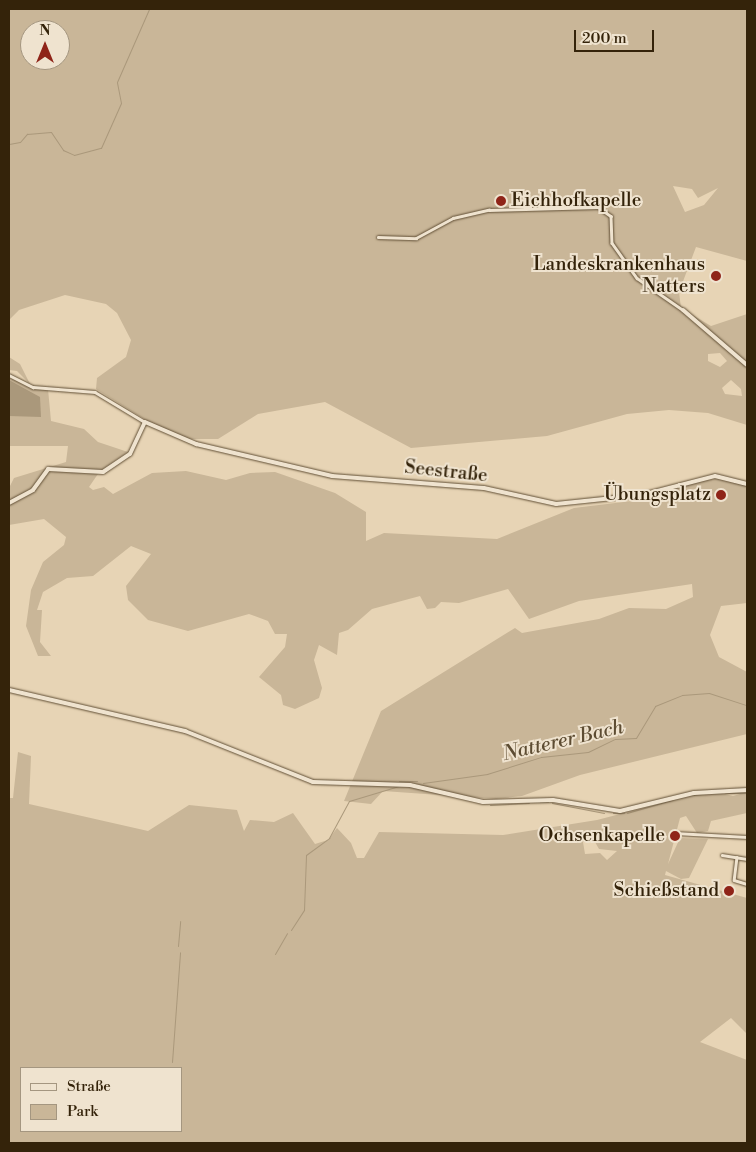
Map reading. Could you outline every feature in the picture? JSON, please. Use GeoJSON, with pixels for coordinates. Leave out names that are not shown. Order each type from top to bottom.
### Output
{"type":"FeatureCollection","features":[{"type":"Feature","properties":{"kind":"street"},"geometry":{"type":"LineString","coordinates":[[378,237],[416,238],[453,218],[489,210],[598,207],[611,216],[612,244],[637,278],[683,310],[747,365]]}},
{"type":"Feature","properties":{"kind":"street"},"geometry":{"type":"LineString","coordinates":[[9,375],[29,386],[95,392],[145,422],[130,454],[103,472],[48,469],[32,490],[9,503]]}},
{"type":"Feature","properties":{"kind":"street","name":"Seestraße"},"geometry":{"type":"LineString","coordinates":[[145,422],[196,444],[332,476],[484,488],[556,504],[642,495],[714,476],[747,484]]}},
{"type":"Feature","properties":{"kind":"street"},"geometry":{"type":"LineString","coordinates":[[9,690],[185,731],[313,782],[416,785],[483,802],[546,799],[620,811],[694,793],[747,790]]}},
{"type":"Feature","properties":{"kind":"street"},"geometry":{"type":"LineString","coordinates":[[675,833],[747,837]]}},
{"type":"Feature","properties":{"kind":"street"},"geometry":{"type":"LineString","coordinates":[[722,855],[747,859]]}},
{"type":"Feature","properties":{"kind":"street"},"geometry":{"type":"LineString","coordinates":[[737,857],[734,880],[747,884]]}},
{"type":"Feature","properties":{"kind":"green space"},"geometry":{"type":"Polygon","coordinates":[[[9,9],[747,9],[747,261],[696,247],[679,292],[681,308],[711,326],[747,314],[747,425],[708,413],[669,410],[627,414],[547,436],[411,448],[325,402],[258,414],[218,439],[186,439],[146,420],[96,389],[97,378],[126,357],[131,340],[117,313],[106,304],[65,295],[19,310],[9,320],[9,9]],[[673,186],[685,212],[704,205],[718,188],[698,198],[692,189],[673,186]],[[720,353],[708,354],[708,361],[720,367],[727,361],[720,353]],[[731,380],[722,388],[725,394],[742,396],[741,389],[731,380]]]}},
{"type":"Feature","properties":{"kind":"green space"},"geometry":{"type":"Polygon","coordinates":[[[9,357],[20,364],[30,384],[17,371],[9,370],[9,357]]]}},
{"type":"Feature","properties":{"kind":"green space"},"geometry":{"type":"Polygon","coordinates":[[[9,377],[28,387],[48,389],[51,421],[84,429],[98,442],[128,452],[100,471],[89,487],[93,490],[104,487],[113,494],[152,473],[186,471],[226,480],[250,473],[275,472],[335,493],[366,512],[366,541],[384,533],[497,539],[574,508],[657,498],[656,493],[694,482],[722,478],[747,485],[747,603],[721,606],[710,635],[719,657],[747,672],[747,734],[580,775],[522,796],[496,799],[383,791],[371,804],[344,801],[381,711],[515,628],[522,633],[599,619],[629,608],[666,609],[693,597],[692,584],[579,601],[529,619],[508,589],[459,603],[441,602],[435,608],[427,609],[420,596],[372,609],[348,630],[339,633],[337,655],[319,645],[314,660],[322,688],[319,698],[295,709],[283,705],[281,695],[259,677],[285,647],[287,634],[275,634],[268,621],[249,614],[188,631],[148,620],[128,600],[126,586],[151,554],[131,546],[93,576],[67,578],[43,592],[37,610],[42,610],[40,642],[51,656],[38,656],[26,626],[31,590],[43,562],[64,545],[66,537],[44,519],[9,525],[9,488],[14,478],[66,462],[68,446],[9,446],[9,377]]]}},
{"type":"Feature","properties":{"kind":"green space"},"geometry":{"type":"Polygon","coordinates":[[[18,752],[31,756],[29,804],[148,831],[189,805],[237,810],[244,831],[250,820],[274,822],[293,813],[315,844],[328,840],[337,828],[351,843],[357,858],[364,858],[379,832],[503,835],[597,820],[693,795],[718,792],[733,796],[747,792],[747,813],[711,821],[708,831],[697,833],[686,816],[680,818],[668,864],[680,838],[708,839],[689,878],[681,879],[666,871],[665,875],[747,898],[747,1034],[731,1018],[700,1042],[747,1060],[747,1143],[9,1143],[9,798],[13,798],[18,752]],[[591,835],[583,842],[585,854],[600,853],[607,860],[617,851],[599,849],[591,835]]]}},
{"type":"Feature","properties":{"kind":"shaded area"},"geometry":{"type":"Polygon","coordinates":[[[9,380],[40,397],[41,417],[9,416],[9,380]]]}},
{"type":"Feature","properties":{"kind":"waterway"},"geometry":{"type":"LineString","coordinates":[[9,144],[20,142],[27,134],[51,132],[63,150],[74,155],[101,148],[121,103],[117,82],[149,9]]}},
{"type":"Feature","properties":{"kind":"waterway","name":"Natterer Bach"},"geometry":{"type":"LineString","coordinates":[[423,783],[487,774],[541,757],[588,752],[615,739],[636,738],[655,706],[682,695],[709,693],[747,705]]}},
{"type":"Feature","properties":{"kind":"waterway","name":"Natterer Bach"},"geometry":{"type":"LineString","coordinates":[[399,781],[417,781]]}},
{"type":"Feature","properties":{"kind":"waterway","name":"Natterer Bach"},"geometry":{"type":"LineString","coordinates":[[291,930],[304,910],[306,855],[329,838],[349,801],[399,786]]}},
{"type":"Feature","properties":{"kind":"waterway"},"geometry":{"type":"LineString","coordinates":[[725,793],[747,793]]}},
{"type":"Feature","properties":{"kind":"waterway"},"geometry":{"type":"LineString","coordinates":[[692,795],[701,794]]}},
{"type":"Feature","properties":{"kind":"waterway"},"geometry":{"type":"LineString","coordinates":[[627,813],[672,800]]}},
{"type":"Feature","properties":{"kind":"waterway"},"geometry":{"type":"LineString","coordinates":[[540,802],[548,802]]}},
{"type":"Feature","properties":{"kind":"waterway"},"geometry":{"type":"LineString","coordinates":[[490,805],[529,803]]}},
{"type":"Feature","properties":{"kind":"waterway"},"geometry":{"type":"LineString","coordinates":[[552,803],[604,813]]}},
{"type":"Feature","properties":{"kind":"waterway"},"geometry":{"type":"LineString","coordinates":[[613,813],[624,813]]}},
{"type":"Feature","properties":{"kind":"waterway"},"geometry":{"type":"LineString","coordinates":[[178,946],[180,921]]}},
{"type":"Feature","properties":{"kind":"waterway","name":"Natterer Bach"},"geometry":{"type":"LineString","coordinates":[[275,954],[287,933]]}},
{"type":"Feature","properties":{"kind":"waterway"},"geometry":{"type":"LineString","coordinates":[[172,1062],[180,952]]}},
{"type":"Feature","properties":{"kind":"place","name":"Eichhofkapelle"},"geometry":{"type":"Point","coordinates":[501,201]}},
{"type":"Feature","properties":{"kind":"place","name":"Landeskrankenhaus Natters"},"geometry":{"type":"Point","coordinates":[716,276]}},
{"type":"Feature","properties":{"kind":"place","name":"Übungsplatz"},"geometry":{"type":"Point","coordinates":[721,495]}},
{"type":"Feature","properties":{"kind":"place","name":"Ochsenkapelle"},"geometry":{"type":"Point","coordinates":[675,836]}},
{"type":"Feature","properties":{"kind":"place","name":"Schießstand"},"geometry":{"type":"Point","coordinates":[729,891]}}]}
